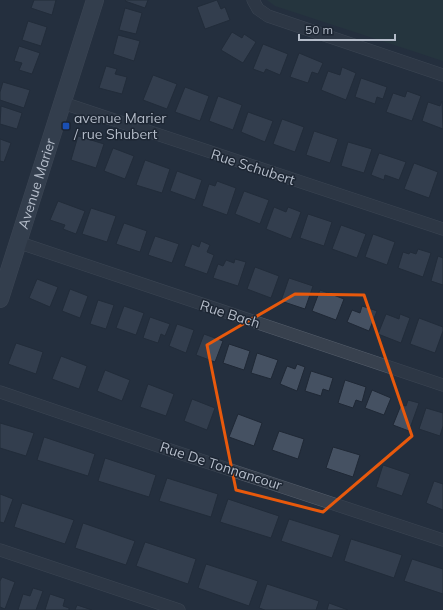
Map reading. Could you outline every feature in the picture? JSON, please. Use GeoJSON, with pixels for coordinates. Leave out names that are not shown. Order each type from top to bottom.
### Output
{"type":"FeatureCollection","features":[{"type":"Feature","properties":{"kind":"street","name":"Avenue Marier"},"geometry":{"type":"LineString","coordinates":[[0,299],[95,0]]}},
{"type":"Feature","properties":{"kind":"street"},"geometry":{"type":"LineString","coordinates":[[253,0],[258,9],[268,16],[443,75]]}},
{"type":"Feature","properties":{"kind":"street","name":"Rue Schubert"},"geometry":{"type":"LineString","coordinates":[[63,103],[443,229]]}},
{"type":"Feature","properties":{"kind":"street","name":"Rue Bach"},"geometry":{"type":"LineString","coordinates":[[17,242],[443,385]]}},
{"type":"Feature","properties":{"kind":"street","name":"Rue De Tonnancour"},"geometry":{"type":"LineString","coordinates":[[0,392],[443,540]]}},
{"type":"Feature","properties":{"kind":"street"},"geometry":{"type":"LineString","coordinates":[[0,550],[179,610]]}},
{"type":"Feature","properties":{"kind":"highlighted area"},"geometry":{"type":"Polygon","coordinates":[[[295,294],[364,295],[412,436],[323,512],[236,490],[207,345],[295,294]]]}},
{"type":"Feature","properties":{"kind":"green space"},"geometry":{"type":"Polygon","coordinates":[[[267,0],[443,0],[443,61],[275,6],[267,0]]]}},
{"type":"Feature","properties":{"kind":"building"},"geometry":{"type":"Polygon","coordinates":[[[34,0],[56,0],[52,15],[31,8],[34,0]]]}},
{"type":"Feature","properties":{"kind":"building"},"geometry":{"type":"Polygon","coordinates":[[[148,0],[145,8],[125,1],[148,0]]]}},
{"type":"Feature","properties":{"kind":"building"},"geometry":{"type":"Polygon","coordinates":[[[217,0],[221,9],[225,7],[230,20],[205,29],[197,7],[217,0]]]}},
{"type":"Feature","properties":{"kind":"building"},"geometry":{"type":"Polygon","coordinates":[[[125,8],[142,13],[136,34],[119,30],[125,8]]]}},
{"type":"Feature","properties":{"kind":"building"},"geometry":{"type":"Polygon","coordinates":[[[28,21],[47,27],[41,46],[22,40],[28,21]]]}},
{"type":"Feature","properties":{"kind":"building"},"geometry":{"type":"Polygon","coordinates":[[[232,32],[242,38],[244,34],[256,42],[243,63],[221,50],[232,32]]]}},
{"type":"Feature","properties":{"kind":"building"},"geometry":{"type":"Polygon","coordinates":[[[118,35],[140,41],[134,61],[113,54],[118,35]]]}},
{"type":"Feature","properties":{"kind":"building"},"geometry":{"type":"Polygon","coordinates":[[[263,44],[288,54],[280,75],[266,69],[264,73],[253,69],[263,44]]]}},
{"type":"Feature","properties":{"kind":"building"},"geometry":{"type":"Polygon","coordinates":[[[19,46],[40,53],[32,74],[19,70],[22,63],[14,61],[19,46]]]}},
{"type":"Feature","properties":{"kind":"building"},"geometry":{"type":"Polygon","coordinates":[[[299,53],[323,63],[318,74],[312,72],[308,83],[290,77],[299,53]]]}},
{"type":"Feature","properties":{"kind":"building"},"geometry":{"type":"Polygon","coordinates":[[[106,66],[117,69],[115,74],[127,77],[122,94],[99,88],[106,66]]]}},
{"type":"Feature","properties":{"kind":"building"},"geometry":{"type":"Polygon","coordinates":[[[342,67],[356,73],[346,100],[321,90],[328,71],[340,75],[342,67]]]}},
{"type":"Feature","properties":{"kind":"building"},"geometry":{"type":"Polygon","coordinates":[[[153,75],[177,84],[167,109],[143,100],[153,75]]]}},
{"type":"Feature","properties":{"kind":"building"},"geometry":{"type":"Polygon","coordinates":[[[361,78],[387,87],[383,99],[377,97],[375,104],[355,97],[361,78]]]}},
{"type":"Feature","properties":{"kind":"building"},"geometry":{"type":"Polygon","coordinates":[[[3,82],[30,90],[24,108],[0,100],[0,92],[3,82]]]}},
{"type":"Feature","properties":{"kind":"building"},"geometry":{"type":"Polygon","coordinates":[[[185,87],[209,96],[200,121],[175,112],[185,87]]]}},
{"type":"Feature","properties":{"kind":"building"},"geometry":{"type":"Polygon","coordinates":[[[407,91],[421,96],[412,121],[386,112],[393,93],[405,97],[407,91]]]}},
{"type":"Feature","properties":{"kind":"building"},"geometry":{"type":"Polygon","coordinates":[[[218,96],[242,105],[233,130],[209,121],[218,96]]]}},
{"type":"Feature","properties":{"kind":"building"},"geometry":{"type":"Polygon","coordinates":[[[442,101],[443,129],[422,121],[428,102],[440,106],[442,101]]]}},
{"type":"Feature","properties":{"kind":"building"},"geometry":{"type":"Polygon","coordinates":[[[1,106],[22,113],[17,129],[0,124],[1,106]]]}},
{"type":"Feature","properties":{"kind":"building"},"geometry":{"type":"Polygon","coordinates":[[[248,112],[273,121],[265,142],[241,132],[248,112]]]}},
{"type":"Feature","properties":{"kind":"building"},"geometry":{"type":"Polygon","coordinates":[[[282,119],[304,127],[295,152],[273,144],[282,119]]]}},
{"type":"Feature","properties":{"kind":"building"},"geometry":{"type":"Polygon","coordinates":[[[314,131],[338,139],[330,163],[306,155],[314,131]]]}},
{"type":"Feature","properties":{"kind":"building"},"geometry":{"type":"Polygon","coordinates":[[[78,136],[104,144],[96,168],[71,160],[78,136]]]}},
{"type":"Feature","properties":{"kind":"building"},"geometry":{"type":"Polygon","coordinates":[[[0,139],[11,143],[4,162],[0,161],[0,139]]]}},
{"type":"Feature","properties":{"kind":"building"},"geometry":{"type":"Polygon","coordinates":[[[348,142],[372,149],[364,173],[341,166],[348,142]]]}},
{"type":"Feature","properties":{"kind":"building"},"geometry":{"type":"Polygon","coordinates":[[[113,148],[134,156],[125,179],[104,171],[113,148]]]}},
{"type":"Feature","properties":{"kind":"building"},"geometry":{"type":"Polygon","coordinates":[[[379,153],[406,162],[399,180],[385,175],[384,180],[371,175],[379,153]]]}},
{"type":"Feature","properties":{"kind":"building"},"geometry":{"type":"Polygon","coordinates":[[[145,160],[170,169],[162,193],[136,185],[145,160]]]}},
{"type":"Feature","properties":{"kind":"building"},"geometry":{"type":"Polygon","coordinates":[[[414,163],[438,172],[429,198],[404,189],[414,163]]]}},
{"type":"Feature","properties":{"kind":"building"},"geometry":{"type":"Polygon","coordinates":[[[177,171],[202,180],[195,200],[170,191],[177,171]]]}},
{"type":"Feature","properties":{"kind":"building"},"geometry":{"type":"Polygon","coordinates":[[[217,181],[236,188],[227,215],[202,206],[209,184],[215,186],[217,181]]]}},
{"type":"Feature","properties":{"kind":"building"},"geometry":{"type":"Polygon","coordinates":[[[244,191],[269,200],[260,224],[235,214],[244,191]]]}},
{"type":"Feature","properties":{"kind":"building"},"geometry":{"type":"Polygon","coordinates":[[[58,201],[85,211],[76,234],[63,229],[65,225],[50,220],[58,201]]]}},
{"type":"Feature","properties":{"kind":"building"},"geometry":{"type":"Polygon","coordinates":[[[274,207],[286,212],[288,207],[301,212],[291,239],[266,229],[274,207]]]}},
{"type":"Feature","properties":{"kind":"building"},"geometry":{"type":"Polygon","coordinates":[[[91,208],[116,216],[107,242],[82,234],[91,208]]]}},
{"type":"Feature","properties":{"kind":"building"},"geometry":{"type":"Polygon","coordinates":[[[308,214],[332,222],[324,246],[300,238],[308,214]]]}},
{"type":"Feature","properties":{"kind":"building"},"geometry":{"type":"Polygon","coordinates":[[[124,223],[147,231],[140,252],[116,244],[124,223]]]}},
{"type":"Feature","properties":{"kind":"building"},"geometry":{"type":"Polygon","coordinates":[[[341,225],[366,234],[357,258],[332,249],[341,225]]]}},
{"type":"Feature","properties":{"kind":"building"},"geometry":{"type":"Polygon","coordinates":[[[373,234],[395,242],[387,265],[365,257],[373,234]]]}},
{"type":"Feature","properties":{"kind":"building"},"geometry":{"type":"Polygon","coordinates":[[[155,236],[179,244],[172,263],[148,255],[155,236]]]}},
{"type":"Feature","properties":{"kind":"building"},"geometry":{"type":"Polygon","coordinates":[[[201,241],[210,245],[207,252],[214,255],[207,274],[184,266],[192,244],[199,247],[201,241]]]}},
{"type":"Feature","properties":{"kind":"building"},"geometry":{"type":"Polygon","coordinates":[[[418,249],[431,253],[423,277],[398,268],[403,252],[416,254],[418,249]]]}},
{"type":"Feature","properties":{"kind":"building"},"geometry":{"type":"Polygon","coordinates":[[[438,256],[443,258],[443,285],[431,281],[438,256]]]}},
{"type":"Feature","properties":{"kind":"building"},"geometry":{"type":"Polygon","coordinates":[[[235,259],[246,262],[238,286],[213,278],[218,264],[223,266],[226,260],[234,263],[235,259]]]}},
{"type":"Feature","properties":{"kind":"building"},"geometry":{"type":"Polygon","coordinates":[[[255,267],[279,276],[271,298],[247,289],[255,267]]]}},
{"type":"Feature","properties":{"kind":"building"},"geometry":{"type":"Polygon","coordinates":[[[289,278],[313,286],[305,309],[281,301],[289,278]]]}},
{"type":"Feature","properties":{"kind":"building"},"geometry":{"type":"Polygon","coordinates":[[[37,279],[58,287],[50,307],[29,298],[37,279]]]}},
{"type":"Feature","properties":{"kind":"building"},"geometry":{"type":"Polygon","coordinates":[[[70,289],[88,296],[80,318],[62,311],[70,289]]]}},
{"type":"Feature","properties":{"kind":"building"},"geometry":{"type":"Polygon","coordinates":[[[320,290],[344,299],[336,320],[312,311],[320,290]]]}},
{"type":"Feature","properties":{"kind":"building"},"geometry":{"type":"Polygon","coordinates":[[[98,300],[114,305],[106,329],[90,324],[98,300]]]}},
{"type":"Feature","properties":{"kind":"building"},"geometry":{"type":"Polygon","coordinates":[[[124,306],[144,313],[136,335],[116,328],[124,306]]]}},
{"type":"Feature","properties":{"kind":"building"},"geometry":{"type":"Polygon","coordinates":[[[362,306],[377,311],[369,331],[347,322],[352,310],[360,313],[362,306]]]}},
{"type":"Feature","properties":{"kind":"building"},"geometry":{"type":"Polygon","coordinates":[[[386,314],[399,319],[400,314],[410,318],[401,343],[378,334],[386,314]]]}},
{"type":"Feature","properties":{"kind":"building"},"geometry":{"type":"Polygon","coordinates":[[[150,317],[170,324],[165,336],[161,334],[158,343],[143,338],[150,317]]]}},
{"type":"Feature","properties":{"kind":"building"},"geometry":{"type":"Polygon","coordinates":[[[419,318],[443,327],[435,353],[410,344],[419,318]]]}},
{"type":"Feature","properties":{"kind":"building"},"geometry":{"type":"Polygon","coordinates":[[[177,324],[194,330],[186,353],[169,346],[177,324]]]}},
{"type":"Feature","properties":{"kind":"building"},"geometry":{"type":"Polygon","coordinates":[[[204,334],[223,341],[215,362],[196,355],[204,334]]]}},
{"type":"Feature","properties":{"kind":"building"},"geometry":{"type":"Polygon","coordinates":[[[16,343],[43,352],[36,374],[8,364],[16,343]]]}},
{"type":"Feature","properties":{"kind":"building"},"geometry":{"type":"Polygon","coordinates":[[[229,344],[250,351],[244,370],[223,363],[229,344]]]}},
{"type":"Feature","properties":{"kind":"building"},"geometry":{"type":"Polygon","coordinates":[[[257,353],[278,360],[271,379],[251,373],[257,353]]]}},
{"type":"Feature","properties":{"kind":"building"},"geometry":{"type":"Polygon","coordinates":[[[61,356],[87,366],[79,389],[52,379],[61,356]]]}},
{"type":"Feature","properties":{"kind":"building"},"geometry":{"type":"Polygon","coordinates":[[[297,364],[305,367],[297,391],[280,384],[287,366],[295,369],[297,364]]]}},
{"type":"Feature","properties":{"kind":"building"},"geometry":{"type":"Polygon","coordinates":[[[105,370],[130,380],[122,401],[97,391],[105,370]]]}},
{"type":"Feature","properties":{"kind":"building"},"geometry":{"type":"Polygon","coordinates":[[[311,371],[333,378],[329,391],[323,389],[321,396],[305,391],[311,371]]]}},
{"type":"Feature","properties":{"kind":"building"},"geometry":{"type":"Polygon","coordinates":[[[345,380],[366,387],[362,402],[356,400],[353,408],[338,403],[345,380]]]}},
{"type":"Feature","properties":{"kind":"building"},"geometry":{"type":"Polygon","coordinates":[[[148,384],[174,394],[166,416],[140,407],[148,384]]]}},
{"type":"Feature","properties":{"kind":"building"},"geometry":{"type":"Polygon","coordinates":[[[372,390],[391,398],[384,415],[365,408],[372,390]]]}},
{"type":"Feature","properties":{"kind":"building"},"geometry":{"type":"Polygon","coordinates":[[[192,399],[215,408],[207,430],[184,421],[192,399]]]}},
{"type":"Feature","properties":{"kind":"building"},"geometry":{"type":"Polygon","coordinates":[[[408,400],[419,403],[409,431],[393,425],[401,405],[406,406],[408,400]]]}},
{"type":"Feature","properties":{"kind":"building"},"geometry":{"type":"Polygon","coordinates":[[[426,408],[443,413],[443,426],[440,436],[419,429],[426,408]]]}},
{"type":"Feature","properties":{"kind":"building"},"geometry":{"type":"Polygon","coordinates":[[[238,414],[262,423],[254,446],[229,437],[238,414]]]}},
{"type":"Feature","properties":{"kind":"building"},"geometry":{"type":"Polygon","coordinates":[[[0,423],[34,433],[26,456],[0,448],[0,423]]]}},
{"type":"Feature","properties":{"kind":"building"},"geometry":{"type":"Polygon","coordinates":[[[279,431],[304,439],[298,459],[272,450],[279,431]]]}},
{"type":"Feature","properties":{"kind":"building"},"geometry":{"type":"Polygon","coordinates":[[[44,437],[95,454],[88,476],[37,460],[44,437]]]}},
{"type":"Feature","properties":{"kind":"building"},"geometry":{"type":"Polygon","coordinates":[[[333,447],[360,455],[353,477],[326,468],[333,447]]]}},
{"type":"Feature","properties":{"kind":"building"},"geometry":{"type":"Polygon","coordinates":[[[105,458],[156,475],[149,497],[98,481],[105,458]]]}},
{"type":"Feature","properties":{"kind":"building"},"geometry":{"type":"Polygon","coordinates":[[[383,465],[410,474],[402,496],[376,487],[383,465]]]}},
{"type":"Feature","properties":{"kind":"building"},"geometry":{"type":"Polygon","coordinates":[[[167,478],[218,494],[211,517],[159,501],[167,478]]]}},
{"type":"Feature","properties":{"kind":"building"},"geometry":{"type":"Polygon","coordinates":[[[434,481],[443,484],[443,510],[426,503],[434,481]]]}},
{"type":"Feature","properties":{"kind":"building"},"geometry":{"type":"Polygon","coordinates":[[[0,494],[13,499],[4,523],[0,522],[0,494]]]}},
{"type":"Feature","properties":{"kind":"building"},"geometry":{"type":"Polygon","coordinates":[[[228,499],[279,516],[271,538],[220,522],[228,499]]]}},
{"type":"Feature","properties":{"kind":"building"},"geometry":{"type":"Polygon","coordinates":[[[22,503],[74,520],[65,544],[14,527],[22,503]]]}},
{"type":"Feature","properties":{"kind":"building"},"geometry":{"type":"Polygon","coordinates":[[[289,519],[340,535],[332,558],[281,541],[289,519]]]}},
{"type":"Feature","properties":{"kind":"building"},"geometry":{"type":"Polygon","coordinates":[[[83,523],[135,541],[126,565],[75,548],[83,523]]]}},
{"type":"Feature","properties":{"kind":"building"},"geometry":{"type":"Polygon","coordinates":[[[351,539],[402,555],[394,578],[344,561],[351,539]]]}},
{"type":"Feature","properties":{"kind":"building"},"geometry":{"type":"Polygon","coordinates":[[[145,542],[196,559],[188,584],[136,566],[145,542]]]}},
{"type":"Feature","properties":{"kind":"building"},"geometry":{"type":"Polygon","coordinates":[[[412,559],[443,569],[443,594],[404,581],[412,559]]]}},
{"type":"Feature","properties":{"kind":"building"},"geometry":{"type":"Polygon","coordinates":[[[206,564],[258,581],[249,606],[198,588],[206,564]]]}},
{"type":"Feature","properties":{"kind":"building"},"geometry":{"type":"Polygon","coordinates":[[[2,577],[15,582],[5,609],[0,607],[0,581],[2,577]]]}},
{"type":"Feature","properties":{"kind":"building"},"geometry":{"type":"Polygon","coordinates":[[[267,584],[319,601],[316,610],[265,610],[259,608],[267,584]]]}},
{"type":"Feature","properties":{"kind":"building"},"geometry":{"type":"Polygon","coordinates":[[[33,588],[43,591],[36,610],[18,610],[23,594],[30,596],[33,588]]]}},
{"type":"Feature","properties":{"kind":"building"},"geometry":{"type":"Polygon","coordinates":[[[50,594],[65,599],[63,606],[69,608],[69,610],[45,610],[50,594]]]}},
{"type":"Feature","properties":{"kind":"building"},"geometry":{"type":"Polygon","coordinates":[[[329,603],[348,610],[327,610],[329,603]]]}},
{"type":"Feature","properties":{"kind":"building"},"geometry":{"type":"Polygon","coordinates":[[[77,605],[92,610],[75,610],[77,605]]]}},
{"type":"Feature","properties":{"kind":"place","name":"avenue Marier / rue Shubert"},"geometry":{"type":"Point","coordinates":[66,126]}}]}
